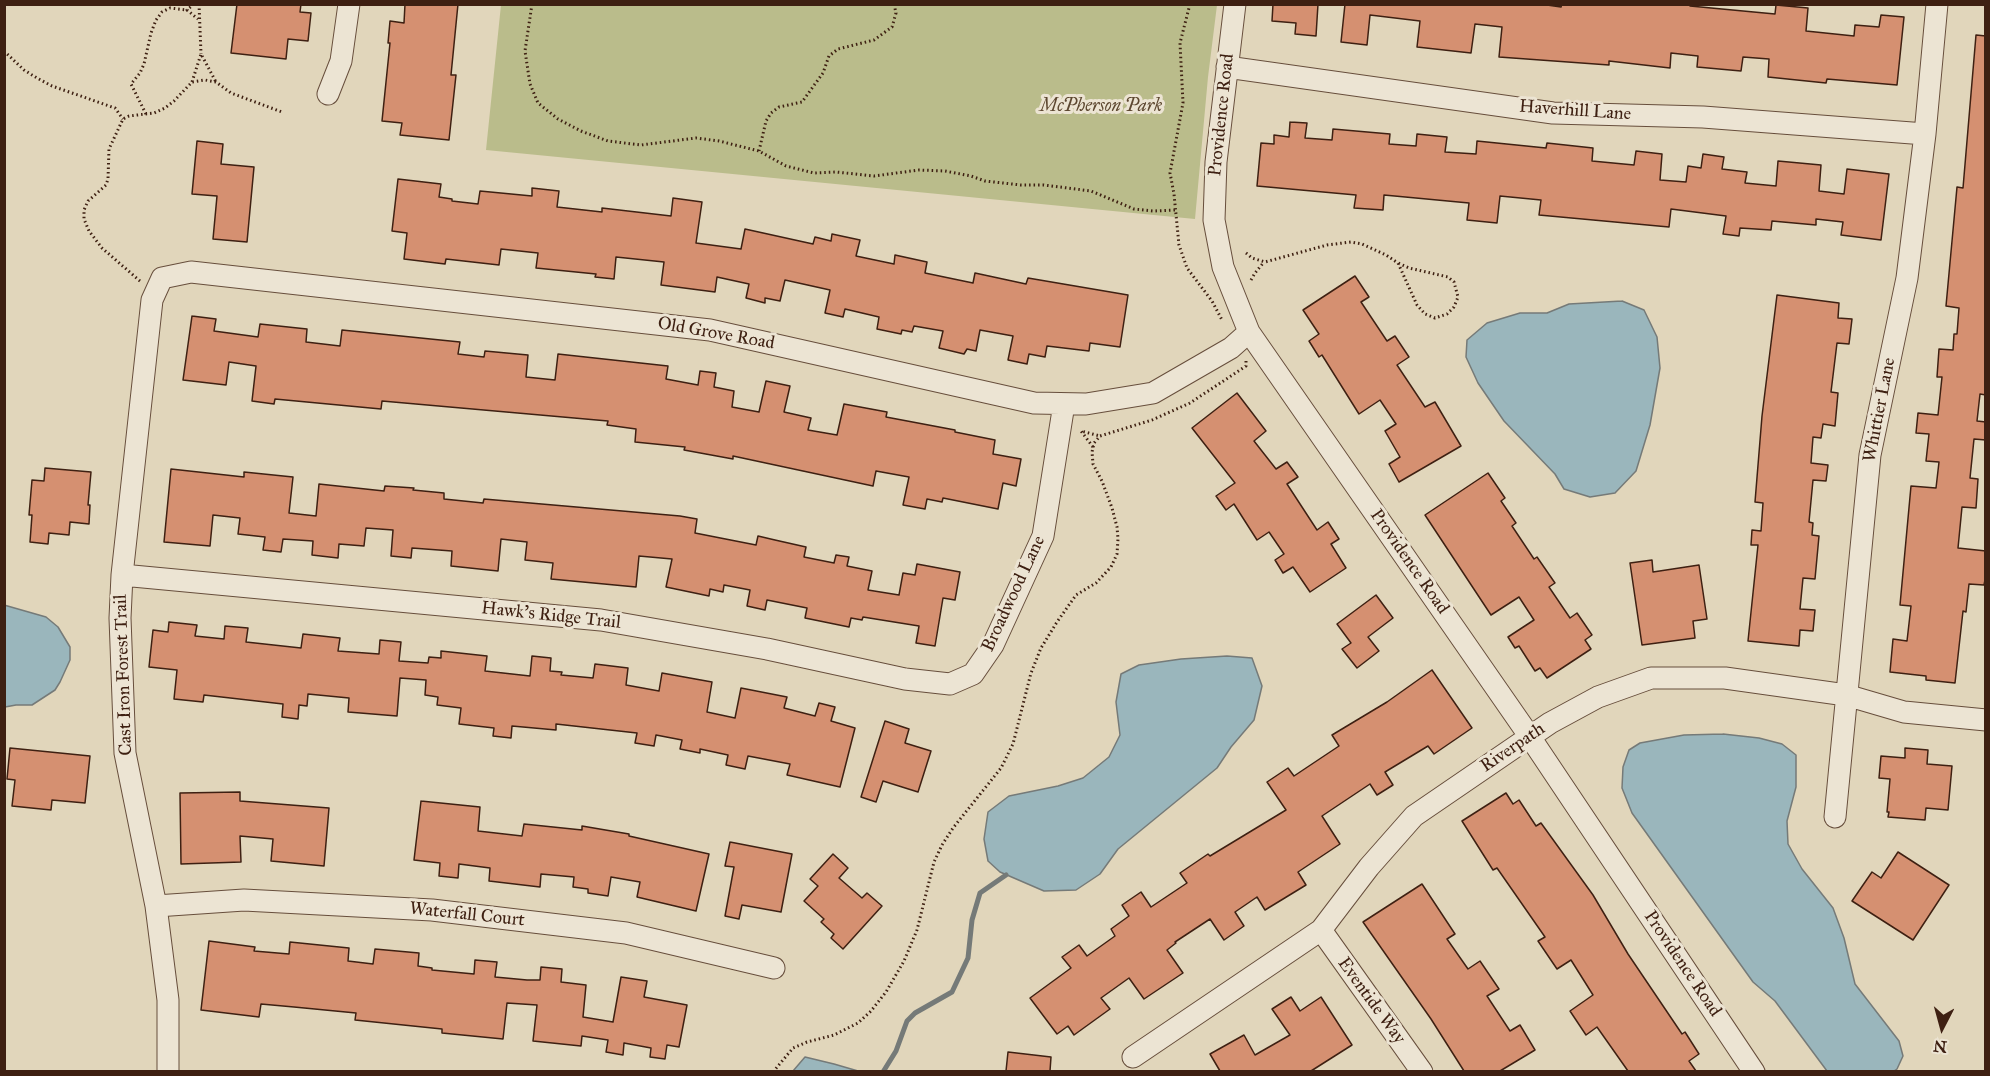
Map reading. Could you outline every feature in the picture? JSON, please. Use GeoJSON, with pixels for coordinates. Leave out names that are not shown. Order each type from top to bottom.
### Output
{"type":"FeatureCollection","features":[{"type":"Feature","properties":{"kind":"street"},"geometry":{"type":"LineString","coordinates":[[328,94],[341,62],[349,4]]}},
{"type":"Feature","properties":{"kind":"street","name":"Providence Road"},"geometry":{"type":"LineString","coordinates":[[1235,4],[1216,162],[1214,220],[1223,267],[1243,337],[1530,737],[1754,1071]]}},
{"type":"Feature","properties":{"kind":"street","name":"Whittier Lane"},"geometry":{"type":"LineString","coordinates":[[1835,817],[1870,455],[1907,278],[1925,134],[1937,4]]}},
{"type":"Feature","properties":{"kind":"street","name":"Haverhill Lane"},"geometry":{"type":"LineString","coordinates":[[1227,67],[1554,113],[1703,117],[1925,134]]}},
{"type":"Feature","properties":{"kind":"street","name":"Old Grove Road"},"geometry":{"type":"LineString","coordinates":[[162,278],[191,272],[710,330],[1034,403],[1086,404],[1153,393],[1231,348],[1243,337]]}},
{"type":"Feature","properties":{"kind":"street","name":"Cast Iron Forest Trail"},"geometry":{"type":"LineString","coordinates":[[162,278],[152,300],[122,575],[120,618],[125,753],[156,906],[168,1000],[168,1071]]}},
{"type":"Feature","properties":{"kind":"street","name":"Broadwood Lane"},"geometry":{"type":"LineString","coordinates":[[973,674],[993,645],[1043,537],[1064,404]]}},
{"type":"Feature","properties":{"kind":"street","name":"Hawk's Ridge Trail"},"geometry":{"type":"LineString","coordinates":[[122,575],[601,620],[768,649],[905,680],[950,684],[973,674]]}},
{"type":"Feature","properties":{"kind":"street","name":"Riverpath"},"geometry":{"type":"LineString","coordinates":[[1133,1057],[1320,930],[1369,867],[1414,816],[1550,723],[1598,697],[1651,678],[1725,678],[1846,696],[1904,712],[1986,720]]}},
{"type":"Feature","properties":{"kind":"street","name":"Waterfall Court"},"geometry":{"type":"LineString","coordinates":[[156,906],[244,900],[432,910],[626,933],[774,968]]}},
{"type":"Feature","properties":{"kind":"street","name":"Eventide Way"},"geometry":{"type":"LineString","coordinates":[[1320,930],[1422,1071]]}},
{"type":"Feature","properties":{"kind":"path"},"geometry":{"type":"LineString","coordinates":[[188,10],[194,4]]}},
{"type":"Feature","properties":{"kind":"path"},"geometry":{"type":"LineString","coordinates":[[135,275],[93,238],[84,219],[84,210],[88,201],[106,185],[109,149],[123,118],[154,113],[165,108],[192,82],[201,54],[199,4]]}},
{"type":"Feature","properties":{"kind":"path"},"geometry":{"type":"LineString","coordinates":[[532,4],[525,51],[530,84],[538,103],[558,119],[608,141],[641,145],[696,138],[759,151],[786,166],[814,173],[836,172],[874,176],[919,170],[945,171],[985,181],[1091,191],[1134,208],[1153,211],[1176,210]]}},
{"type":"Feature","properties":{"kind":"path"},"geometry":{"type":"LineString","coordinates":[[759,151],[764,127],[771,113],[779,107],[802,102],[823,73],[829,56],[838,49],[874,40],[892,27],[896,13],[894,4]]}},
{"type":"Feature","properties":{"kind":"path"},"geometry":{"type":"LineString","coordinates":[[1093,447],[1081,431],[1100,436],[1152,420],[1190,403],[1246,366],[1243,337],[1218,314],[1212,300],[1187,268],[1179,245],[1170,173],[1182,103],[1180,43],[1190,4]]}},
{"type":"Feature","properties":{"kind":"path"},"geometry":{"type":"LineString","coordinates":[[146,114],[131,84],[144,64],[153,27],[162,12],[170,8],[188,10],[199,21]]}},
{"type":"Feature","properties":{"kind":"path"},"geometry":{"type":"LineString","coordinates":[[4,51],[24,70],[37,78],[52,86],[116,108],[123,118]]}},
{"type":"Feature","properties":{"kind":"path"},"geometry":{"type":"LineString","coordinates":[[201,54],[216,82],[231,93],[282,112]]}},
{"type":"Feature","properties":{"kind":"path"},"geometry":{"type":"LineString","coordinates":[[192,82],[205,80],[216,82]]}},
{"type":"Feature","properties":{"kind":"path"},"geometry":{"type":"LineString","coordinates":[[1246,253],[1264,262],[1327,244],[1351,242],[1372,248],[1409,268],[1448,277],[1454,282],[1458,297],[1454,307],[1447,314],[1435,318],[1425,315],[1417,305],[1398,263]]}},
{"type":"Feature","properties":{"kind":"path"},"geometry":{"type":"LineString","coordinates":[[1251,280],[1264,262]]}},
{"type":"Feature","properties":{"kind":"path"},"geometry":{"type":"LineString","coordinates":[[773,1071],[793,1048],[807,1041],[834,1035],[858,1023],[886,992],[904,961],[917,930],[934,862],[942,845],[1001,768],[1013,744],[1031,673],[1041,648],[1076,595],[1096,583],[1111,567],[1116,554],[1117,527],[1102,481],[1093,464],[1093,447],[1100,436]]}},
{"type":"Feature","properties":{"kind":"green space","name":"McPherson Park"},"geometry":{"type":"Polygon","coordinates":[[[501,5],[1217,5],[1195,219],[486,150],[501,5]]]}},
{"type":"Feature","properties":{"kind":"water"},"geometry":{"type":"Polygon","coordinates":[[[1622,301],[1644,310],[1657,337],[1660,368],[1650,425],[1636,471],[1615,493],[1590,497],[1564,489],[1555,474],[1504,421],[1478,383],[1466,357],[1467,340],[1487,323],[1520,313],[1547,313],[1569,304],[1622,301]]]}},
{"type":"Feature","properties":{"kind":"water"},"geometry":{"type":"Polygon","coordinates":[[[4,605],[46,617],[58,627],[70,647],[70,660],[55,690],[32,705],[5,707],[4,605]]]}},
{"type":"Feature","properties":{"kind":"water"},"geometry":{"type":"Polygon","coordinates":[[[1227,656],[1252,658],[1262,686],[1254,720],[1217,768],[1118,849],[1100,874],[1076,890],[1044,891],[1000,872],[988,861],[984,839],[988,812],[1009,796],[1058,786],[1083,778],[1109,757],[1120,735],[1116,702],[1121,674],[1139,665],[1227,656]]]}},
{"type":"Feature","properties":{"kind":"water"},"geometry":{"type":"Polygon","coordinates":[[[1723,734],[1759,738],[1782,744],[1796,755],[1796,787],[1787,821],[1788,844],[1802,869],[1833,908],[1844,938],[1855,984],[1899,1041],[1903,1056],[1894,1071],[1827,1071],[1775,1001],[1753,982],[1632,813],[1622,788],[1623,767],[1629,750],[1640,743],[1684,735],[1723,734]]]}},
{"type":"Feature","properties":{"kind":"water"},"geometry":{"type":"Polygon","coordinates":[[[805,1057],[834,1064],[858,1071],[793,1071],[805,1057]]]}},
{"type":"Feature","properties":{"kind":"building"},"geometry":{"type":"Polygon","coordinates":[[[237,4],[301,4],[300,12],[311,13],[308,41],[288,39],[286,59],[231,53],[237,4]]]}},
{"type":"Feature","properties":{"kind":"building"},"geometry":{"type":"Polygon","coordinates":[[[405,4],[458,4],[451,75],[456,75],[449,140],[400,135],[402,123],[382,121],[390,21],[404,23],[405,4]]]}},
{"type":"Feature","properties":{"kind":"building"},"geometry":{"type":"Polygon","coordinates":[[[1273,4],[1318,4],[1316,36],[1295,34],[1296,23],[1272,21],[1273,4]]]}},
{"type":"Feature","properties":{"kind":"building"},"geometry":{"type":"Polygon","coordinates":[[[1345,4],[1540,4],[1561,7],[1562,4],[1690,4],[1690,6],[1775,14],[1776,5],[1808,8],[1806,31],[1854,36],[1855,25],[1879,27],[1881,15],[1904,17],[1897,85],[1827,79],[1826,83],[1768,77],[1769,59],[1743,57],[1741,71],[1697,67],[1698,56],[1671,53],[1670,68],[1609,61],[1609,65],[1499,57],[1502,27],[1475,24],[1471,53],[1417,47],[1420,21],[1370,15],[1367,45],[1341,42],[1345,4]]]}},
{"type":"Feature","properties":{"kind":"building"},"geometry":{"type":"Polygon","coordinates":[[[1976,35],[1986,36],[1986,395],[1980,394],[1977,421],[1986,422],[1986,440],[1974,439],[1970,478],[1978,479],[1976,508],[1962,507],[1958,548],[1986,551],[1986,575],[1984,585],[1969,584],[1966,612],[1963,611],[1955,683],[1926,680],[1926,676],[1890,672],[1893,639],[1907,641],[1911,606],[1900,605],[1911,486],[1936,488],[1939,462],[1926,461],[1929,434],[1916,433],[1918,413],[1938,415],[1942,377],[1937,377],[1939,349],[1953,350],[1954,334],[1957,334],[1959,308],[1946,306],[1957,187],[1963,188],[1976,35]]]}},
{"type":"Feature","properties":{"kind":"building"},"geometry":{"type":"Polygon","coordinates":[[[1290,122],[1307,123],[1305,138],[1332,140],[1333,129],[1390,134],[1389,144],[1416,146],[1417,134],[1447,137],[1445,152],[1476,154],[1477,141],[1546,148],[1547,143],[1593,148],[1592,161],[1634,165],[1636,151],[1662,154],[1660,180],[1686,182],[1688,166],[1701,168],[1703,154],[1724,157],[1722,169],[1747,172],[1745,183],[1776,186],[1778,161],[1821,165],[1819,191],[1844,194],[1847,169],[1889,174],[1881,240],[1841,235],[1843,222],[1816,219],[1816,225],[1772,221],[1771,230],[1740,228],[1739,236],[1723,234],[1726,216],[1671,209],[1669,227],[1539,215],[1541,200],[1500,196],[1497,223],[1467,220],[1469,203],[1384,195],[1383,210],[1354,208],[1356,195],[1257,186],[1261,143],[1274,144],[1274,135],[1289,137],[1290,122]]]}},
{"type":"Feature","properties":{"kind":"building"},"geometry":{"type":"Polygon","coordinates":[[[197,141],[223,144],[221,164],[254,167],[247,242],[213,239],[217,196],[192,194],[197,141]]]}},
{"type":"Feature","properties":{"kind":"building"},"geometry":{"type":"Polygon","coordinates":[[[398,179],[441,184],[439,197],[478,204],[480,191],[532,196],[532,188],[559,191],[557,207],[602,212],[602,208],[671,216],[673,198],[702,202],[696,243],[741,249],[745,229],[813,244],[815,237],[831,241],[832,234],[860,240],[856,256],[894,264],[895,255],[927,262],[925,273],[973,283],[975,273],[1026,284],[1028,278],[1128,295],[1120,347],[1090,343],[1089,351],[1047,346],[1045,357],[1029,354],[1027,364],[1008,360],[1013,336],[980,330],[976,351],[967,349],[964,354],[939,348],[943,331],[914,326],[912,332],[902,330],[901,334],[877,329],[879,317],[845,309],[843,317],[825,313],[830,290],[785,280],[780,301],[765,298],[765,303],[746,298],[749,284],[717,277],[715,292],[661,285],[664,262],[616,257],[614,279],[595,277],[596,274],[536,268],[538,253],[501,249],[499,265],[446,259],[445,264],[404,259],[407,233],[392,231],[398,179]]]}},
{"type":"Feature","properties":{"kind":"building"},"geometry":{"type":"Polygon","coordinates":[[[1355,276],[1369,297],[1361,302],[1387,341],[1395,336],[1409,357],[1397,365],[1425,407],[1435,402],[1461,446],[1399,482],[1389,464],[1400,457],[1385,431],[1396,424],[1380,400],[1359,414],[1322,355],[1319,357],[1309,341],[1319,334],[1303,310],[1355,276]]]}},
{"type":"Feature","properties":{"kind":"building"},"geometry":{"type":"Polygon","coordinates":[[[1777,295],[1839,303],[1838,318],[1852,319],[1849,344],[1837,343],[1831,392],[1838,393],[1835,426],[1823,424],[1821,438],[1813,437],[1811,463],[1828,465],[1826,481],[1813,480],[1809,522],[1813,523],[1812,535],[1819,536],[1815,579],[1803,578],[1800,609],[1815,610],[1813,631],[1800,630],[1799,646],[1748,641],[1758,545],[1751,545],[1752,530],[1761,531],[1763,503],[1755,502],[1762,416],[1777,295]]]}},
{"type":"Feature","properties":{"kind":"building"},"geometry":{"type":"Polygon","coordinates":[[[192,316],[216,319],[214,331],[258,337],[260,324],[307,329],[306,342],[340,346],[342,330],[460,342],[458,354],[484,357],[485,351],[528,355],[526,377],[555,380],[558,354],[668,366],[666,379],[698,385],[700,371],[716,373],[714,387],[734,391],[732,407],[759,412],[766,381],[790,386],[784,412],[811,418],[808,430],[837,435],[844,404],[887,412],[886,417],[995,440],[993,454],[1021,459],[1016,486],[1003,483],[998,509],[943,498],[942,502],[927,499],[925,509],[903,505],[909,477],[876,471],[873,486],[733,456],[733,459],[684,450],[685,447],[635,442],[636,429],[607,425],[608,421],[382,401],[381,409],[275,399],[274,404],[252,401],[256,366],[229,362],[226,385],[183,380],[192,316]]]}},
{"type":"Feature","properties":{"kind":"building"},"geometry":{"type":"Polygon","coordinates":[[[1237,393],[1266,431],[1254,441],[1276,469],[1287,462],[1298,477],[1287,484],[1317,530],[1328,522],[1339,539],[1331,544],[1346,568],[1310,592],[1293,567],[1283,573],[1275,560],[1284,554],[1269,532],[1257,540],[1234,504],[1226,510],[1216,496],[1235,483],[1192,428],[1237,393]]]}},
{"type":"Feature","properties":{"kind":"building"},"geometry":{"type":"Polygon","coordinates":[[[45,468],[91,472],[89,524],[70,522],[69,535],[49,533],[48,544],[30,542],[32,515],[29,515],[32,480],[44,481],[45,468]]]}},
{"type":"Feature","properties":{"kind":"building"},"geometry":{"type":"Polygon","coordinates":[[[171,469],[244,477],[244,472],[293,477],[289,513],[316,516],[319,484],[384,491],[385,486],[414,488],[413,490],[444,493],[444,499],[483,503],[484,499],[680,516],[697,519],[695,533],[756,545],[758,536],[806,547],[804,557],[834,563],[836,555],[849,557],[847,566],[872,571],[868,590],[899,595],[903,573],[915,575],[917,564],[960,572],[955,600],[943,598],[935,646],[916,643],[919,626],[863,617],[862,620],[851,618],[849,627],[805,618],[807,608],[767,600],[765,610],[747,606],[750,590],[724,585],[723,592],[710,589],[709,596],[666,587],[672,559],[639,556],[636,587],[551,579],[553,563],[525,560],[527,542],[501,539],[498,571],[451,566],[452,551],[412,548],[411,558],[391,556],[393,530],[366,528],[364,546],[339,544],[338,558],[312,555],[313,541],[283,539],[281,552],[263,550],[265,537],[238,534],[240,518],[213,515],[210,546],[164,542],[171,469]]]}},
{"type":"Feature","properties":{"kind":"building"},"geometry":{"type":"Polygon","coordinates":[[[1488,473],[1505,498],[1501,501],[1516,523],[1512,526],[1534,559],[1537,557],[1555,583],[1549,587],[1570,618],[1577,613],[1592,635],[1585,640],[1591,649],[1547,678],[1540,668],[1535,671],[1519,646],[1515,648],[1508,637],[1534,620],[1519,597],[1491,615],[1425,515],[1488,473]]]}},
{"type":"Feature","properties":{"kind":"building"},"geometry":{"type":"Polygon","coordinates":[[[1652,560],[1653,572],[1699,565],[1707,619],[1693,621],[1695,638],[1642,645],[1630,563],[1652,560]]]}},
{"type":"Feature","properties":{"kind":"building"},"geometry":{"type":"Polygon","coordinates":[[[1376,595],[1393,618],[1368,637],[1379,651],[1357,668],[1342,649],[1351,643],[1337,624],[1376,595]]]}},
{"type":"Feature","properties":{"kind":"building"},"geometry":{"type":"Polygon","coordinates":[[[169,622],[197,625],[195,636],[224,639],[225,626],[248,628],[246,642],[301,648],[303,634],[340,638],[338,651],[379,654],[380,640],[401,642],[399,661],[428,663],[429,657],[441,658],[441,651],[487,656],[485,671],[530,676],[532,656],[551,658],[550,671],[562,672],[561,675],[593,678],[595,664],[628,668],[626,685],[659,691],[662,673],[712,682],[707,712],[735,718],[741,688],[787,697],[784,708],[815,716],[819,703],[835,707],[831,721],[855,728],[840,787],[787,775],[790,764],[748,756],[745,769],[726,765],[728,755],[700,749],[700,753],[680,749],[682,740],[656,735],[654,746],[635,743],[637,733],[556,724],[556,730],[512,726],[511,738],[493,736],[494,728],[459,724],[461,708],[437,705],[438,697],[425,695],[426,680],[400,678],[397,716],[348,712],[349,698],[308,694],[307,706],[299,705],[298,719],[282,717],[283,704],[204,695],[203,702],[174,699],[177,670],[149,667],[153,630],[168,632],[169,622]]]}},
{"type":"Feature","properties":{"kind":"building"},"geometry":{"type":"Polygon","coordinates":[[[1432,670],[1472,728],[1434,754],[1428,746],[1385,772],[1393,785],[1377,795],[1370,784],[1322,816],[1340,844],[1298,872],[1306,885],[1265,910],[1257,897],[1235,912],[1244,926],[1224,940],[1210,919],[1175,942],[1167,950],[1183,973],[1144,999],[1129,978],[1101,998],[1110,1009],[1074,1035],[1068,1026],[1057,1034],[1030,998],[1071,968],[1062,957],[1079,945],[1087,956],[1115,936],[1111,929],[1129,916],[1122,905],[1141,892],[1151,907],[1187,883],[1180,873],[1208,854],[1210,856],[1286,810],[1267,782],[1288,768],[1294,776],[1339,746],[1332,735],[1387,702],[1432,670]]]}},
{"type":"Feature","properties":{"kind":"building"},"geometry":{"type":"Polygon","coordinates":[[[885,721],[909,729],[905,743],[931,751],[918,792],[883,781],[876,802],[861,797],[885,721]]]}},
{"type":"Feature","properties":{"kind":"building"},"geometry":{"type":"Polygon","coordinates":[[[10,748],[90,756],[85,803],[52,800],[51,810],[12,806],[15,780],[7,779],[10,748]]]}},
{"type":"Feature","properties":{"kind":"building"},"geometry":{"type":"Polygon","coordinates":[[[1905,748],[1928,750],[1927,764],[1952,766],[1948,810],[1926,808],[1925,820],[1888,817],[1890,779],[1879,778],[1881,756],[1905,758],[1905,748]]]}},
{"type":"Feature","properties":{"kind":"building"},"geometry":{"type":"Polygon","coordinates":[[[240,792],[240,801],[329,808],[324,866],[271,861],[273,839],[240,836],[241,862],[181,864],[180,793],[240,792]]]}},
{"type":"Feature","properties":{"kind":"building"},"geometry":{"type":"Polygon","coordinates":[[[1506,793],[1513,804],[1519,800],[1536,826],[1541,823],[1593,895],[1628,954],[1682,1034],[1685,1032],[1699,1054],[1689,1061],[1696,1071],[1628,1071],[1597,1027],[1586,1035],[1570,1011],[1593,995],[1571,960],[1557,969],[1538,941],[1545,937],[1497,868],[1493,870],[1462,821],[1506,793]]]}},
{"type":"Feature","properties":{"kind":"building"},"geometry":{"type":"Polygon","coordinates":[[[421,801],[480,807],[478,831],[522,836],[524,824],[582,830],[582,826],[629,834],[629,836],[709,854],[696,911],[637,897],[640,882],[611,877],[608,896],[588,893],[588,889],[573,887],[574,877],[541,874],[540,887],[489,881],[490,868],[459,864],[458,878],[439,876],[440,863],[414,860],[421,801]]]}},
{"type":"Feature","properties":{"kind":"building"},"geometry":{"type":"Polygon","coordinates":[[[730,842],[792,854],[781,912],[742,905],[739,919],[725,916],[734,867],[725,866],[730,842]]]}},
{"type":"Feature","properties":{"kind":"building"},"geometry":{"type":"Polygon","coordinates":[[[1898,852],[1949,885],[1913,940],[1852,901],[1872,872],[1881,878],[1898,852]]]}},
{"type":"Feature","properties":{"kind":"building"},"geometry":{"type":"Polygon","coordinates":[[[833,854],[848,868],[839,878],[862,898],[867,893],[882,906],[843,949],[831,938],[834,934],[821,922],[824,919],[804,901],[818,886],[810,879],[833,854]]]}},
{"type":"Feature","properties":{"kind":"building"},"geometry":{"type":"Polygon","coordinates":[[[1422,884],[1455,934],[1447,939],[1468,969],[1480,961],[1499,989],[1487,996],[1510,1031],[1520,1025],[1535,1050],[1500,1071],[1464,1071],[1431,1019],[1363,922],[1422,884]]]}},
{"type":"Feature","properties":{"kind":"building"},"geometry":{"type":"Polygon","coordinates":[[[209,941],[255,947],[254,951],[289,954],[290,942],[349,948],[348,961],[373,964],[375,949],[419,953],[418,966],[432,968],[432,970],[474,974],[475,960],[497,962],[495,977],[527,980],[540,980],[541,967],[562,969],[561,982],[586,985],[583,1017],[613,1022],[621,977],[647,981],[644,997],[687,1005],[679,1047],[667,1045],[665,1059],[650,1057],[651,1048],[624,1043],[623,1055],[606,1052],[608,1040],[582,1036],[581,1046],[533,1041],[537,1005],[507,1003],[503,1039],[442,1033],[442,1029],[355,1020],[356,1013],[294,1007],[261,1004],[259,1017],[201,1010],[209,941]]]}},
{"type":"Feature","properties":{"kind":"building"},"geometry":{"type":"Polygon","coordinates":[[[1291,997],[1300,1011],[1321,997],[1352,1045],[1311,1071],[1220,1071],[1210,1054],[1244,1035],[1255,1055],[1290,1035],[1272,1009],[1291,997]]]}},
{"type":"Feature","properties":{"kind":"building"},"geometry":{"type":"Polygon","coordinates":[[[1008,1052],[1051,1057],[1050,1071],[1006,1071],[1008,1052]]]}},
{"type":"Feature","properties":{"kind":"waterway"},"geometry":{"type":"LineString","coordinates":[[883,1072],[896,1051],[907,1021],[915,1013],[952,992],[968,958],[972,920],[980,893],[1006,875]]}}]}
